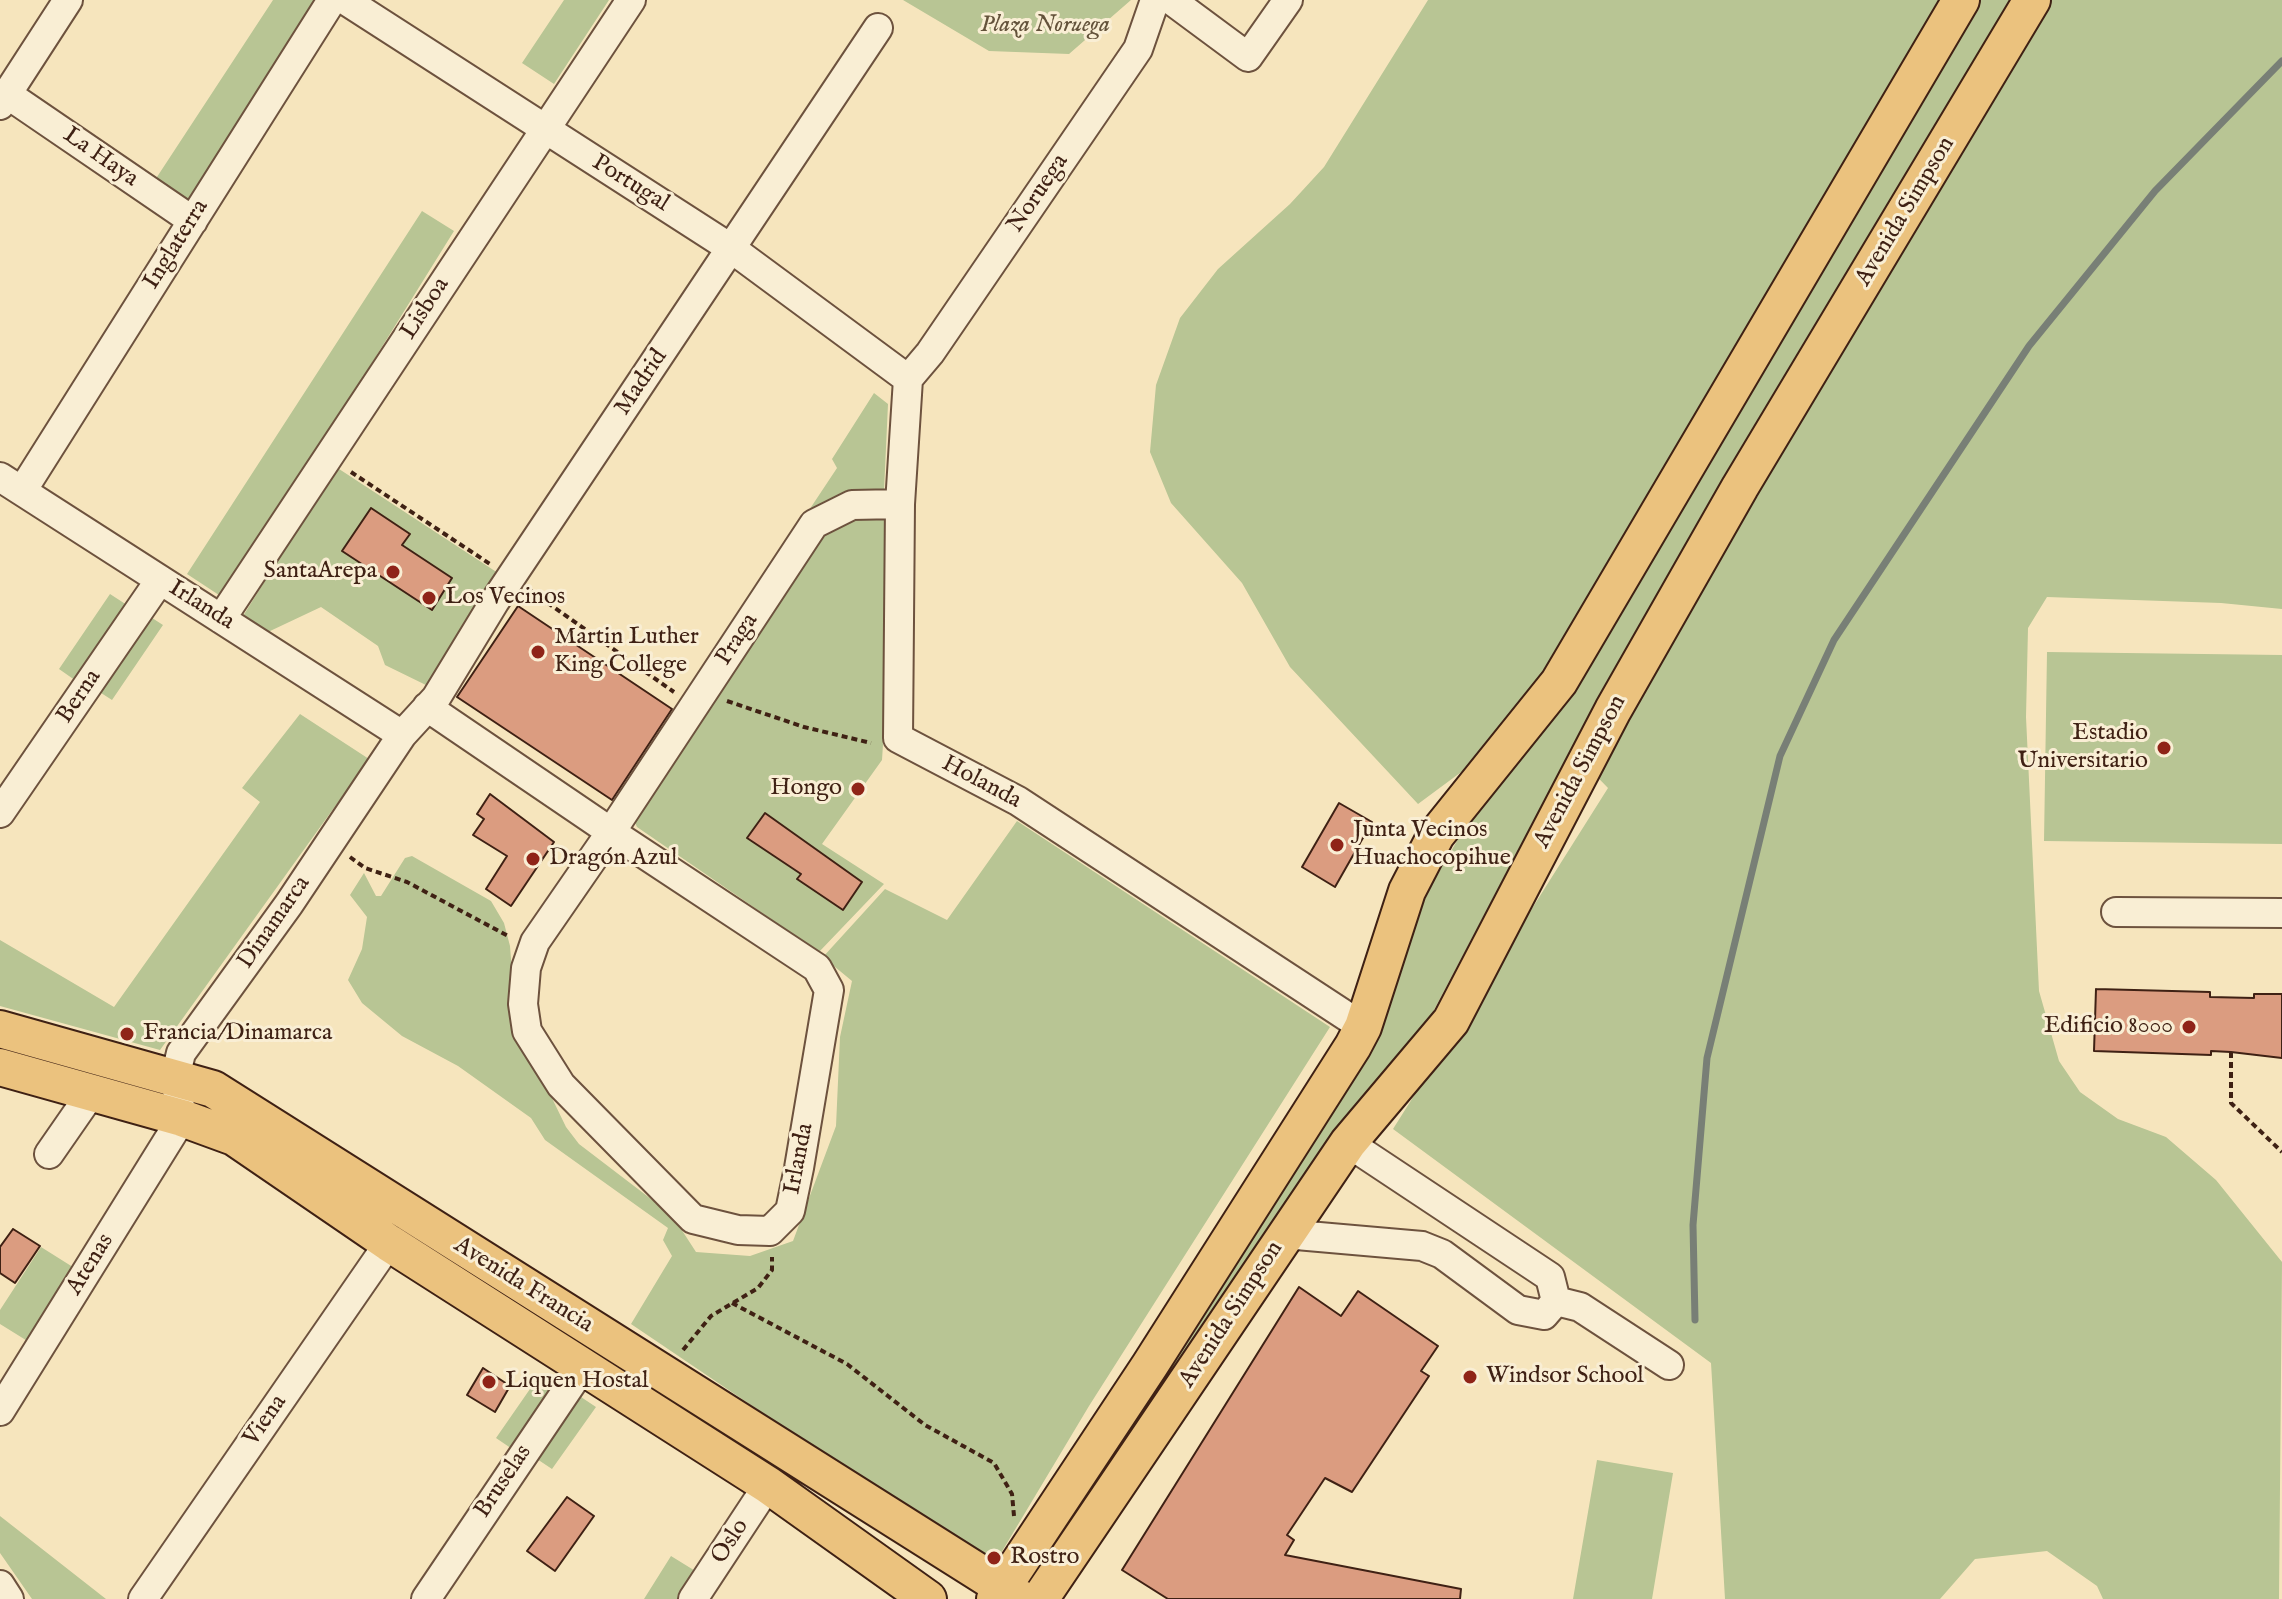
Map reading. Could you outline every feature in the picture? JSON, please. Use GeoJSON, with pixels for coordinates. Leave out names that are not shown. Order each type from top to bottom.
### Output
{"type":"FeatureCollection","features":[{"type":"Feature","properties":{"kind":"main road","name":"Avenida Simpson"},"geometry":{"type":"LineString","coordinates":[[1006,1595],[1363,1027],[1407,891],[1436,835],[1559,682],[1961,0]]}},
{"type":"Feature","properties":{"kind":"main road","name":"Avenida Simpson"},"geometry":{"type":"LineString","coordinates":[[1040,1599],[1348,1143],[1451,1021],[1613,710],[1740,487],[2032,0]]}},
{"type":"Feature","properties":{"kind":"main road"},"geometry":{"type":"LineString","coordinates":[[1559,682],[1613,710]]}},
{"type":"Feature","properties":{"kind":"main road","name":"Avenida Francia"},"geometry":{"type":"LineString","coordinates":[[0,1029],[213,1089],[1006,1595]]}},
{"type":"Feature","properties":{"kind":"main road","name":"Avenida Francia"},"geometry":{"type":"LineString","coordinates":[[0,1067],[182,1118],[234,1137],[389,1243],[768,1485],[928,1599]]}},
{"type":"Feature","properties":{"kind":"street"},"geometry":{"type":"LineString","coordinates":[[4,100],[68,0]]}},
{"type":"Feature","properties":{"kind":"street","name":"Inglaterra"},"geometry":{"type":"LineString","coordinates":[[11,484],[193,221],[332,0]]}},
{"type":"Feature","properties":{"kind":"street","name":"Portugal"},"geometry":{"type":"LineString","coordinates":[[345,0],[732,249],[908,379]]}},
{"type":"Feature","properties":{"kind":"street","name":"Lisboa"},"geometry":{"type":"LineString","coordinates":[[221,619],[631,0]]}},
{"type":"Feature","properties":{"kind":"street","name":"Noruega"},"geometry":{"type":"LineString","coordinates":[[908,379],[930,353],[1138,49],[1155,0]]}},
{"type":"Feature","properties":{"kind":"street"},"geometry":{"type":"LineString","coordinates":[[1171,0],[1248,57],[1288,0]]}},
{"type":"Feature","properties":{"kind":"street","name":"Madrid"},"geometry":{"type":"LineString","coordinates":[[402,735],[436,698],[495,601],[878,28]]}},
{"type":"Feature","properties":{"kind":"street","name":"La Haya"},"geometry":{"type":"LineString","coordinates":[[4,100],[193,221]]}},
{"type":"Feature","properties":{"kind":"street"},"geometry":{"type":"LineString","coordinates":[[908,379],[900,504],[898,738],[910,744]]}},
{"type":"Feature","properties":{"kind":"street","name":"Irlanda"},"geometry":{"type":"LineString","coordinates":[[11,484],[402,735]]}},
{"type":"Feature","properties":{"kind":"street","name":"Praga"},"geometry":{"type":"LineString","coordinates":[[611,832],[814,524],[852,505],[900,504]]}},
{"type":"Feature","properties":{"kind":"street","name":"Berna"},"geometry":{"type":"LineString","coordinates":[[0,813],[160,580]]}},
{"type":"Feature","properties":{"kind":"street","name":"Irlanda"},"geometry":{"type":"LineString","coordinates":[[427,707],[817,968],[829,990],[790,1211],[770,1231]]}},
{"type":"Feature","properties":{"kind":"street","name":"Dinamarca"},"geometry":{"type":"LineString","coordinates":[[175,1078],[181,1053],[289,904],[402,735]]}},
{"type":"Feature","properties":{"kind":"street","name":"Holanda"},"geometry":{"type":"LineString","coordinates":[[910,744],[1018,801],[1363,1027]]}},
{"type":"Feature","properties":{"kind":"street"},"geometry":{"type":"LineString","coordinates":[[611,832],[531,953],[523,989],[527,1031],[561,1085],[693,1219],[738,1230],[770,1231]]}},
{"type":"Feature","properties":{"kind":"street"},"geometry":{"type":"LineString","coordinates":[[2116,912],[2282,913]]}},
{"type":"Feature","properties":{"kind":"street"},"geometry":{"type":"LineString","coordinates":[[175,1078],[182,1118]]}},
{"type":"Feature","properties":{"kind":"street"},"geometry":{"type":"LineString","coordinates":[[49,1154],[92,1092]]}},
{"type":"Feature","properties":{"kind":"street","name":"Atenas"},"geometry":{"type":"LineString","coordinates":[[0,1411],[182,1118]]}},
{"type":"Feature","properties":{"kind":"street"},"geometry":{"type":"LineString","coordinates":[[1348,1143],[1550,1277],[1556,1301]]}},
{"type":"Feature","properties":{"kind":"street"},"geometry":{"type":"LineString","coordinates":[[1285,1234],[1422,1246],[1442,1254],[1518,1310],[1544,1315],[1556,1301]]}},
{"type":"Feature","properties":{"kind":"street","name":"Viena"},"geometry":{"type":"LineString","coordinates":[[143,1599],[389,1243]]}},
{"type":"Feature","properties":{"kind":"street"},"geometry":{"type":"LineString","coordinates":[[1556,1301],[1580,1307],[1669,1365]]}},
{"type":"Feature","properties":{"kind":"street","name":"Bruselas"},"geometry":{"type":"LineString","coordinates":[[426,1599],[584,1365]]}},
{"type":"Feature","properties":{"kind":"street","name":"Oslo"},"geometry":{"type":"LineString","coordinates":[[693,1599],[768,1485]]}},
{"type":"Feature","properties":{"kind":"street"},"geometry":{"type":"LineString","coordinates":[[0,1585],[9,1599]]}},
{"type":"Feature","properties":{"kind":"path"},"geometry":{"type":"LineString","coordinates":[[704,691],[757,713],[859,741],[910,744]]}},
{"type":"Feature","properties":{"kind":"path"},"geometry":{"type":"LineString","coordinates":[[346,855],[365,868],[407,882],[499,929],[531,953]]}},
{"type":"Feature","properties":{"kind":"path"},"geometry":{"type":"LineString","coordinates":[[2231,1052],[2231,1103],[2282,1152]]}},
{"type":"Feature","properties":{"kind":"path"},"geometry":{"type":"LineString","coordinates":[[675,1362],[711,1316],[758,1288],[772,1270],[770,1231]]}},
{"type":"Feature","properties":{"kind":"path"},"geometry":{"type":"LineString","coordinates":[[732,1303],[847,1364],[925,1425],[994,1463],[1012,1494],[1015,1526]]}},
{"type":"Feature","properties":{"kind":"green space"},"geometry":{"type":"Polygon","coordinates":[[[273,0],[320,0],[188,201],[155,180],[273,0]]]}},
{"type":"Feature","properties":{"kind":"green space"},"geometry":{"type":"Polygon","coordinates":[[[564,0],[609,0],[554,84],[522,63],[564,0]]]}},
{"type":"Feature","properties":{"kind":"green space","name":"Plaza Noruega"},"geometry":{"type":"Polygon","coordinates":[[[903,0],[1131,0],[1069,54],[989,51],[903,0]]]}},
{"type":"Feature","properties":{"kind":"green space"},"geometry":{"type":"Polygon","coordinates":[[[1428,0],[2282,0],[2282,609],[2221,603],[2047,597],[2028,628],[2026,717],[2039,991],[2059,1061],[2080,1092],[2118,1119],[2166,1137],[2216,1180],[2282,1262],[2279,1599],[2103,1599],[2097,1586],[2047,1551],[1975,1559],[1940,1599],[1725,1599],[1711,1363],[1393,1129],[1608,788],[1571,750],[1415,1046],[1039,1576],[1034,1571],[1395,974],[1429,889],[1468,822],[1547,726],[1528,706],[1472,764],[1418,804],[1290,667],[1242,583],[1171,503],[1150,452],[1156,385],[1180,318],[1218,269],[1290,204],[1324,167],[1428,0]]]}},
{"type":"Feature","properties":{"kind":"green space"},"geometry":{"type":"Polygon","coordinates":[[[422,211],[454,231],[225,599],[187,574],[422,211]]]}},
{"type":"Feature","properties":{"kind":"green space"},"geometry":{"type":"Polygon","coordinates":[[[874,393],[888,404],[884,491],[851,498],[687,694],[837,468],[832,459],[874,393]]]}},
{"type":"Feature","properties":{"kind":"green space"},"geometry":{"type":"Polygon","coordinates":[[[336,467],[498,573],[430,687],[385,665],[378,646],[321,607],[268,632],[243,616],[336,467]]]}},
{"type":"Feature","properties":{"kind":"green space"},"geometry":{"type":"Polygon","coordinates":[[[840,516],[885,517],[885,713],[882,760],[822,844],[884,884],[819,952],[637,827],[633,818],[822,528],[840,516]]]}},
{"type":"Feature","properties":{"kind":"green space"},"geometry":{"type":"Polygon","coordinates":[[[110,594],[130,607],[79,683],[59,669],[110,594]]]}},
{"type":"Feature","properties":{"kind":"green space"},"geometry":{"type":"Polygon","coordinates":[[[149,616],[163,625],[112,700],[98,691],[149,616]]]}},
{"type":"Feature","properties":{"kind":"green space","name":"Estadio Universitario"},"geometry":{"type":"Polygon","coordinates":[[[2047,652],[2282,655],[2282,844],[2044,841],[2047,652]]]}},
{"type":"Feature","properties":{"kind":"green space"},"geometry":{"type":"Polygon","coordinates":[[[300,714],[369,759],[160,1050],[0,1006],[0,940],[114,1007],[260,802],[242,788],[300,714]]]}},
{"type":"Feature","properties":{"kind":"green space"},"geometry":{"type":"Polygon","coordinates":[[[1017,821],[1330,1027],[1089,1406],[992,1568],[631,1324],[672,1256],[663,1240],[668,1228],[545,1140],[531,1118],[458,1066],[402,1036],[362,1003],[348,980],[362,949],[367,917],[350,895],[364,873],[376,896],[381,896],[405,858],[412,856],[491,901],[504,923],[510,946],[516,1024],[566,1127],[579,1144],[672,1215],[696,1252],[750,1256],[793,1241],[836,1126],[840,1037],[852,981],[823,957],[885,889],[947,920],[1017,821]]]}},
{"type":"Feature","properties":{"kind":"green space"},"geometry":{"type":"Polygon","coordinates":[[[41,1247],[76,1269],[29,1342],[0,1324],[0,1310],[41,1247]]]}},
{"type":"Feature","properties":{"kind":"green space"},"geometry":{"type":"Polygon","coordinates":[[[539,1376],[560,1391],[518,1453],[496,1438],[539,1376]]]}},
{"type":"Feature","properties":{"kind":"green space"},"geometry":{"type":"Polygon","coordinates":[[[581,1397],[596,1407],[552,1469],[537,1459],[581,1397]]]}},
{"type":"Feature","properties":{"kind":"green space"},"geometry":{"type":"Polygon","coordinates":[[[1597,1460],[1673,1473],[1652,1599],[1573,1599],[1597,1460]]]}},
{"type":"Feature","properties":{"kind":"green space"},"geometry":{"type":"Polygon","coordinates":[[[0,1516],[106,1599],[32,1599],[0,1553],[0,1516]]]}},
{"type":"Feature","properties":{"kind":"green space"},"geometry":{"type":"Polygon","coordinates":[[[671,1556],[705,1577],[690,1599],[644,1599],[671,1556]]]}},
{"type":"Feature","properties":{"kind":"building"},"geometry":{"type":"Polygon","coordinates":[[[371,508],[410,534],[402,545],[452,578],[432,610],[342,551],[371,508]]]}},
{"type":"Feature","properties":{"kind":"building","name":"Martin Luther King College"},"geometry":{"type":"Polygon","coordinates":[[[518,606],[672,709],[612,800],[457,697],[518,606]]]}},
{"type":"Feature","properties":{"kind":"building"},"geometry":{"type":"Polygon","coordinates":[[[490,794],[554,842],[511,906],[486,889],[507,856],[473,835],[484,819],[477,814],[490,794]]]}},
{"type":"Feature","properties":{"kind":"building","name":"Junta Vecinos Huachocopihue"},"geometry":{"type":"Polygon","coordinates":[[[1339,803],[1372,822],[1335,887],[1302,867],[1339,803]]]}},
{"type":"Feature","properties":{"kind":"building"},"geometry":{"type":"Polygon","coordinates":[[[765,813],[862,882],[843,910],[797,879],[801,874],[747,838],[765,813]]]}},
{"type":"Feature","properties":{"kind":"building","name":"Edificio 8000"},"geometry":{"type":"Polygon","coordinates":[[[2096,989],[2210,992],[2210,997],[2254,998],[2254,994],[2282,994],[2282,1058],[2211,1051],[2211,1055],[2094,1051],[2096,989]]]}},
{"type":"Feature","properties":{"kind":"building"},"geometry":{"type":"Polygon","coordinates":[[[13,1229],[40,1246],[15,1283],[0,1273],[0,1247],[13,1229]]]}},
{"type":"Feature","properties":{"kind":"building"},"geometry":{"type":"Polygon","coordinates":[[[1299,1287],[1341,1316],[1358,1291],[1438,1346],[1421,1371],[1429,1376],[1352,1492],[1325,1478],[1287,1535],[1294,1540],[1285,1555],[1461,1589],[1460,1599],[1168,1599],[1122,1570],[1299,1287]]]}},
{"type":"Feature","properties":{"kind":"building","name":"Liquen Hostal"},"geometry":{"type":"Polygon","coordinates":[[[483,1368],[510,1386],[495,1412],[467,1395],[483,1368]]]}},
{"type":"Feature","properties":{"kind":"building"},"geometry":{"type":"Polygon","coordinates":[[[567,1497],[594,1516],[555,1571],[527,1551],[567,1497]]]}},
{"type":"Feature","properties":{"kind":"waterway"},"geometry":{"type":"LineString","coordinates":[[1695,1320],[1693,1225],[1707,1058],[1780,756],[1834,640],[2029,346],[2155,191],[2282,61]]}},
{"type":"Feature","properties":{"kind":"place","name":"SantaArepa"},"geometry":{"type":"Point","coordinates":[393,572]}},
{"type":"Feature","properties":{"kind":"place","name":"Los Vecinos"},"geometry":{"type":"Point","coordinates":[429,598]}},
{"type":"Feature","properties":{"kind":"place","name":"Martin Luther King College"},"geometry":{"type":"Point","coordinates":[538,652]}},
{"type":"Feature","properties":{"kind":"place","name":"Estadio Universitario"},"geometry":{"type":"Point","coordinates":[2164,748]}},
{"type":"Feature","properties":{"kind":"place","name":"Hongo"},"geometry":{"type":"Point","coordinates":[858,789]}},
{"type":"Feature","properties":{"kind":"place","name":"Junta Vecinos Huachocopihue"},"geometry":{"type":"Point","coordinates":[1337,845]}},
{"type":"Feature","properties":{"kind":"place","name":"Dragón Azul"},"geometry":{"type":"Point","coordinates":[533,859]}},
{"type":"Feature","properties":{"kind":"place","name":"Edificio 8000"},"geometry":{"type":"Point","coordinates":[2189,1027]}},
{"type":"Feature","properties":{"kind":"place","name":"Francia/Dinamarca"},"geometry":{"type":"Point","coordinates":[127,1034]}},
{"type":"Feature","properties":{"kind":"place","name":"Windsor School"},"geometry":{"type":"Point","coordinates":[1470,1377]}},
{"type":"Feature","properties":{"kind":"place","name":"Liquen Hostal"},"geometry":{"type":"Point","coordinates":[489,1382]}},
{"type":"Feature","properties":{"kind":"place","name":"Rostro"},"geometry":{"type":"Point","coordinates":[994,1558]}}]}
